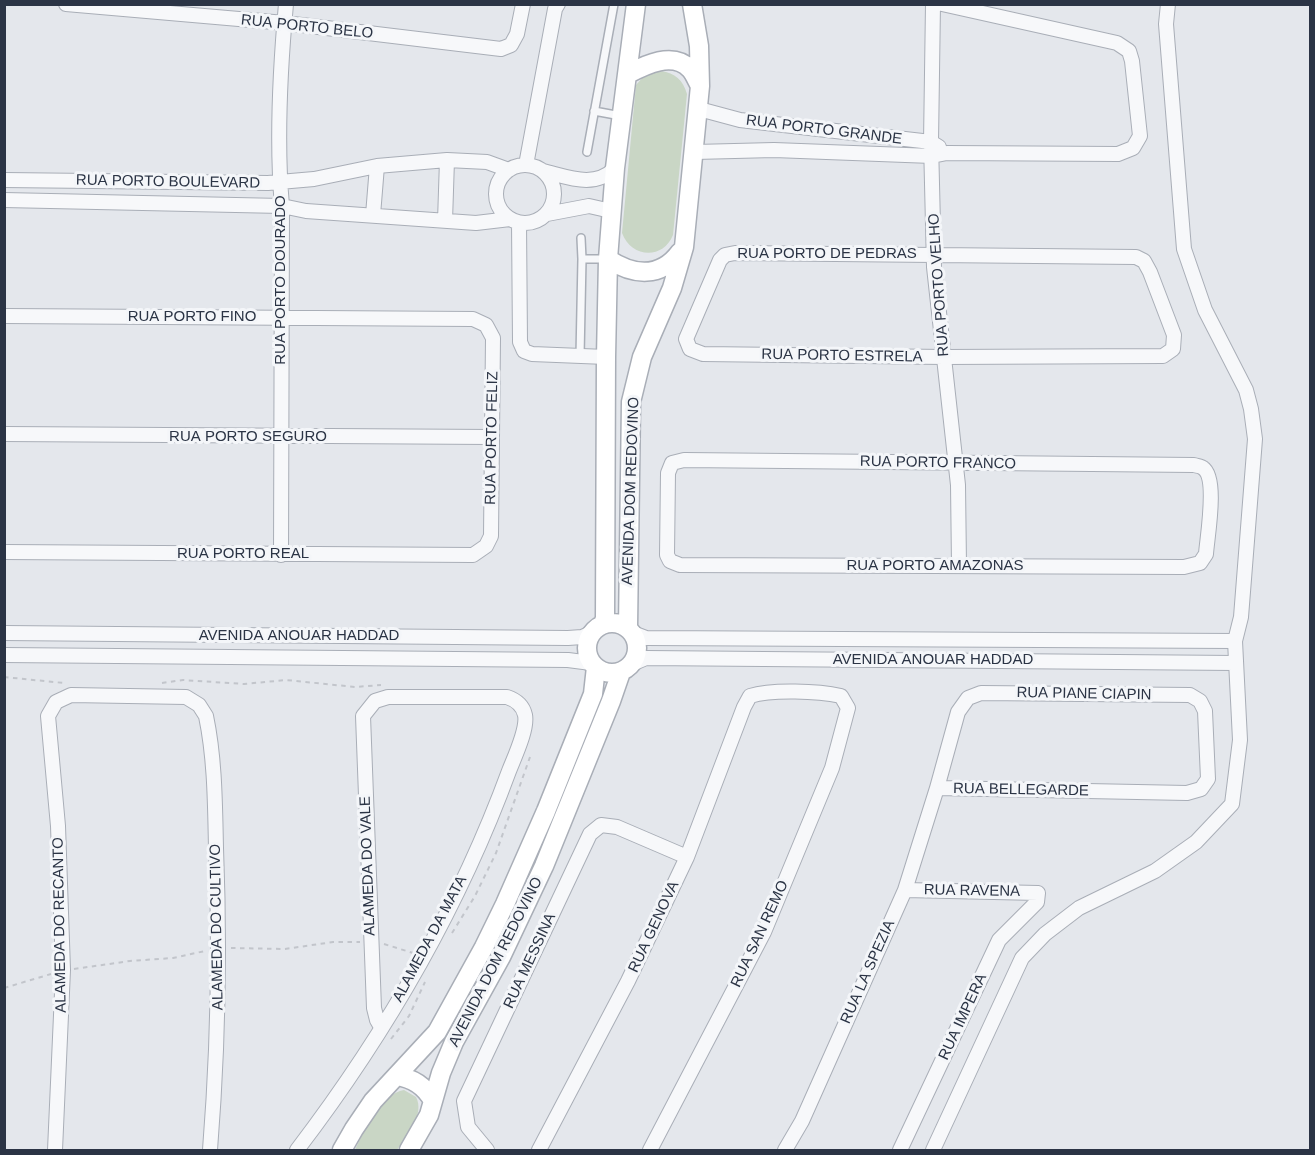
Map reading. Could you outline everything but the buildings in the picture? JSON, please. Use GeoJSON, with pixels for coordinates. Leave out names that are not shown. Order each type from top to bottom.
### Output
{"type":"FeatureCollection","features":[{"type":"Feature","properties":{"kind":"street","name":"RUA PORTO BELO"},"geometry":{"type":"LineString","coordinates":[[66,4],[285,23],[501,49],[511,45],[517,34],[523,4]]}},
{"type":"Feature","properties":{"kind":"street","name":"RUA PORTO DOURADO"},"geometry":{"type":"LineString","coordinates":[[281,555],[282,206],[279,182],[286,4]]}},
{"type":"Feature","properties":{"kind":"street"},"geometry":{"type":"LineString","coordinates":[[526,165],[555,9],[558,4]]}},
{"type":"Feature","properties":{"kind":"street","name":"AVENIDA DOM REDOVINO"},"geometry":{"type":"LineString","coordinates":[[342,1150],[363,1114],[437,1032],[505,904],[546,811],[592,694],[594,665],[587,650],[589,637],[605,618],[606,357],[611,211],[636,4]]}},
{"type":"Feature","properties":{"kind":"street","name":"AVENIDA DOM REDOVINO"},"geometry":{"type":"LineString","coordinates":[[409,1150],[423,1128],[451,1050],[501,957],[544,866],[611,701],[626,668],[637,652],[636,639],[631,631],[631,402],[642,357],[672,288],[684,247],[700,86],[699,46],[692,4]]}},
{"type":"Feature","properties":{"kind":"street","name":"RUA PORTO VELHO"},"geometry":{"type":"LineString","coordinates":[[933,4],[931,149],[934,255],[955,463],[959,566]]}},
{"type":"Feature","properties":{"kind":"street","name":"RUA PORTO GRANDE"},"geometry":{"type":"LineString","coordinates":[[699,109],[740,120],[783,124],[947,153],[1118,154],[1133,148],[1140,136],[1132,61],[1128,51],[1118,43],[942,4]]}},
{"type":"Feature","properties":{"kind":"street"},"geometry":{"type":"LineString","coordinates":[[933,1150],[1022,958],[1045,934],[1079,908],[1155,871],[1196,842],[1232,804],[1240,740],[1235,641],[1241,617],[1255,439],[1246,390],[1205,310],[1184,249],[1166,24],[1168,4]]}},
{"type":"Feature","properties":{"kind":"street"},"geometry":{"type":"LineString","coordinates":[[628,74],[651,62],[675,61],[690,68],[700,86]]}},
{"type":"Feature","properties":{"kind":"street"},"geometry":{"type":"LineString","coordinates":[[774,150],[783,124]]}},
{"type":"Feature","properties":{"kind":"street","name":"RUA PORTO GRANDE"},"geometry":{"type":"LineString","coordinates":[[695,152],[931,149]]}},
{"type":"Feature","properties":{"kind":"street"},"geometry":{"type":"LineString","coordinates":[[445,221],[447,160]]}},
{"type":"Feature","properties":{"kind":"street","name":"RUA PORTO BOULEVARD"},"geometry":{"type":"LineString","coordinates":[[4,180],[279,182],[314,179],[377,166],[447,160],[487,162],[509,170]]}},
{"type":"Feature","properties":{"kind":"street"},"geometry":{"type":"LineString","coordinates":[[543,171],[553,186],[554,195],[547,214],[529,223],[515,221],[502,212],[496,194],[502,176],[509,170],[526,165],[543,171],[593,180],[606,177],[615,168]]}},
{"type":"Feature","properties":{"kind":"street"},"geometry":{"type":"LineString","coordinates":[[373,215],[377,166]]}},
{"type":"Feature","properties":{"kind":"street","name":"RUA PORTO BOULEVARD"},"geometry":{"type":"LineString","coordinates":[[4,200],[282,206],[306,211],[476,223],[515,221]]}},
{"type":"Feature","properties":{"kind":"street"},"geometry":{"type":"LineString","coordinates":[[547,214],[589,206],[611,211]]}},
{"type":"Feature","properties":{"kind":"street"},"geometry":{"type":"LineString","coordinates":[[515,221],[520,342],[524,351],[532,354],[606,357]]}},
{"type":"Feature","properties":{"kind":"street"},"geometry":{"type":"LineString","coordinates":[[608,259],[618,266],[638,272],[653,271],[666,267],[684,247]]}},
{"type":"Feature","properties":{"kind":"street","name":"RUA PORTO DE PEDRAS"},"geometry":{"type":"LineString","coordinates":[[690,349],[686,339],[713,274],[725,255],[735,254],[1136,257],[1144,261],[1174,335],[1173,349]]}},
{"type":"Feature","properties":{"kind":"street","name":"RUA PORTO FINO"},"geometry":{"type":"LineString","coordinates":[[4,316],[472,319],[486,325]]}},
{"type":"Feature","properties":{"kind":"street","name":"RUA PORTO FELIZ"},"geometry":{"type":"LineString","coordinates":[[481,550],[491,536],[493,338],[486,325]]}},
{"type":"Feature","properties":{"kind":"street","name":"RUA PORTO ESTRELA"},"geometry":{"type":"LineString","coordinates":[[690,349],[703,354],[944,357],[1163,356],[1173,349]]}},
{"type":"Feature","properties":{"kind":"street","name":"RUA PORTO SEGURO"},"geometry":{"type":"LineString","coordinates":[[4,434],[492,437]]}},
{"type":"Feature","properties":{"kind":"street","name":"RUA PORTO FRANCO"},"geometry":{"type":"LineString","coordinates":[[670,561],[667,555],[668,473],[672,463],[684,460],[1194,465],[1204,468],[1209,475],[1211,489],[1206,554],[1200,563]]}},
{"type":"Feature","properties":{"kind":"street","name":"RUA PORTO REAL"},"geometry":{"type":"LineString","coordinates":[[4,552],[457,556],[473,555],[481,550]]}},
{"type":"Feature","properties":{"kind":"street","name":"RUA PORTO AMAZONAS"},"geometry":{"type":"LineString","coordinates":[[670,561],[680,564],[1184,567],[1200,563]]}},
{"type":"Feature","properties":{"kind":"street"},"geometry":{"type":"LineString","coordinates":[[598,628],[616,623],[631,631]]}},
{"type":"Feature","properties":{"kind":"street","name":"AVENIDA ANOUAR HADDAD"},"geometry":{"type":"LineString","coordinates":[[4,633],[568,638],[582,637],[598,628]]}},
{"type":"Feature","properties":{"kind":"street","name":"AVENIDA ANOUAR HADDAD"},"geometry":{"type":"LineString","coordinates":[[631,631],[646,638],[1235,641]]}},
{"type":"Feature","properties":{"kind":"street","name":"AVENIDA ANOUAR HADDAD"},"geometry":{"type":"LineString","coordinates":[[4,655],[544,660],[594,665]]}},
{"type":"Feature","properties":{"kind":"street","name":"AVENIDA ANOUAR HADDAD"},"geometry":{"type":"LineString","coordinates":[[626,668],[646,658],[1235,663]]}},
{"type":"Feature","properties":{"kind":"street"},"geometry":{"type":"LineString","coordinates":[[594,665],[608,673],[626,668]]}},
{"type":"Feature","properties":{"kind":"street","name":"RUA GENOVA"},"geometry":{"type":"LineString","coordinates":[[539,1150],[628,981],[687,857],[750,696],[762,692],[829,693],[841,696],[848,708]]}},
{"type":"Feature","properties":{"kind":"street","name":"RUA PIANE CIAPIN"},"geometry":{"type":"LineString","coordinates":[[968,698],[981,693],[1190,695],[1200,701],[1205,711],[1208,779],[1201,789]]}},
{"type":"Feature","properties":{"kind":"street","name":"ALAMEDA DO CULTIVO"},"geometry":{"type":"LineString","coordinates":[[56,702],[71,695],[186,698],[199,705],[208,722],[218,894],[218,995],[210,1150]]}},
{"type":"Feature","properties":{"kind":"street","name":"ALAMEDA DA MATA"},"geometry":{"type":"LineString","coordinates":[[297,1150],[339,1092],[423,956],[474,855],[505,782],[526,722],[524,710],[517,702],[507,697],[388,697],[369,705]]}},
{"type":"Feature","properties":{"kind":"street","name":"RUA BELLEGARDE"},"geometry":{"type":"LineString","coordinates":[[968,698],[958,712],[937,788],[1188,793],[1201,789]]}},
{"type":"Feature","properties":{"kind":"street","name":"ALAMEDA DO RECANTO"},"geometry":{"type":"LineString","coordinates":[[55,1150],[63,970],[58,826],[48,721],[50,711],[56,702]]}},
{"type":"Feature","properties":{"kind":"street","name":"ALAMEDA DO VALE"},"geometry":{"type":"LineString","coordinates":[[369,705],[363,716],[368,859],[374,1008],[381,1027]]}},
{"type":"Feature","properties":{"kind":"street","name":"RUA SAN REMO"},"geometry":{"type":"LineString","coordinates":[[651,1150],[764,932],[832,768],[848,708]]}},
{"type":"Feature","properties":{"kind":"street","name":"RUA LA SPEZIA"},"geometry":{"type":"LineString","coordinates":[[785,1150],[802,1120],[905,890],[937,788]]}},
{"type":"Feature","properties":{"kind":"street","name":"RUA MESSINA"},"geometry":{"type":"LineString","coordinates":[[487,1150],[468,1127],[464,1101],[590,834],[601,825],[617,827],[687,857]]}},
{"type":"Feature","properties":{"kind":"street","name":"RUA RAVENA"},"geometry":{"type":"LineString","coordinates":[[905,890],[1038,893]]}},
{"type":"Feature","properties":{"kind":"street","name":"RUA IMPERA"},"geometry":{"type":"LineString","coordinates":[[900,1150],[999,940],[1037,902],[1038,893]]}},
{"type":"Feature","properties":{"kind":"street"},"geometry":{"type":"LineString","coordinates":[[396,1076],[416,1082],[434,1101]]}},
{"type":"Feature","properties":{"kind":"lane"},"geometry":{"type":"LineString","coordinates":[[586,152],[614,4]]}},
{"type":"Feature","properties":{"kind":"lane"},"geometry":{"type":"LineString","coordinates":[[594,111],[622,116]]}},
{"type":"Feature","properties":{"kind":"lane"},"geometry":{"type":"LineString","coordinates":[[580,356],[581,238]]}},
{"type":"Feature","properties":{"kind":"lane"},"geometry":{"type":"LineString","coordinates":[[582,259],[608,259]]}},
{"type":"Feature","properties":{"kind":"green space"},"geometry":{"type":"Polygon","coordinates":[[[661,71],[678,78],[687,94],[673,235],[662,249],[647,253],[632,247],[622,233],[636,85],[644,76],[661,71]]]}},
{"type":"Feature","properties":{"kind":"green space"},"geometry":{"type":"Polygon","coordinates":[[[404,1090],[416,1097],[418,1110],[414,1125],[397,1150],[355,1150],[374,1114],[388,1098],[404,1090]]]}}]}
